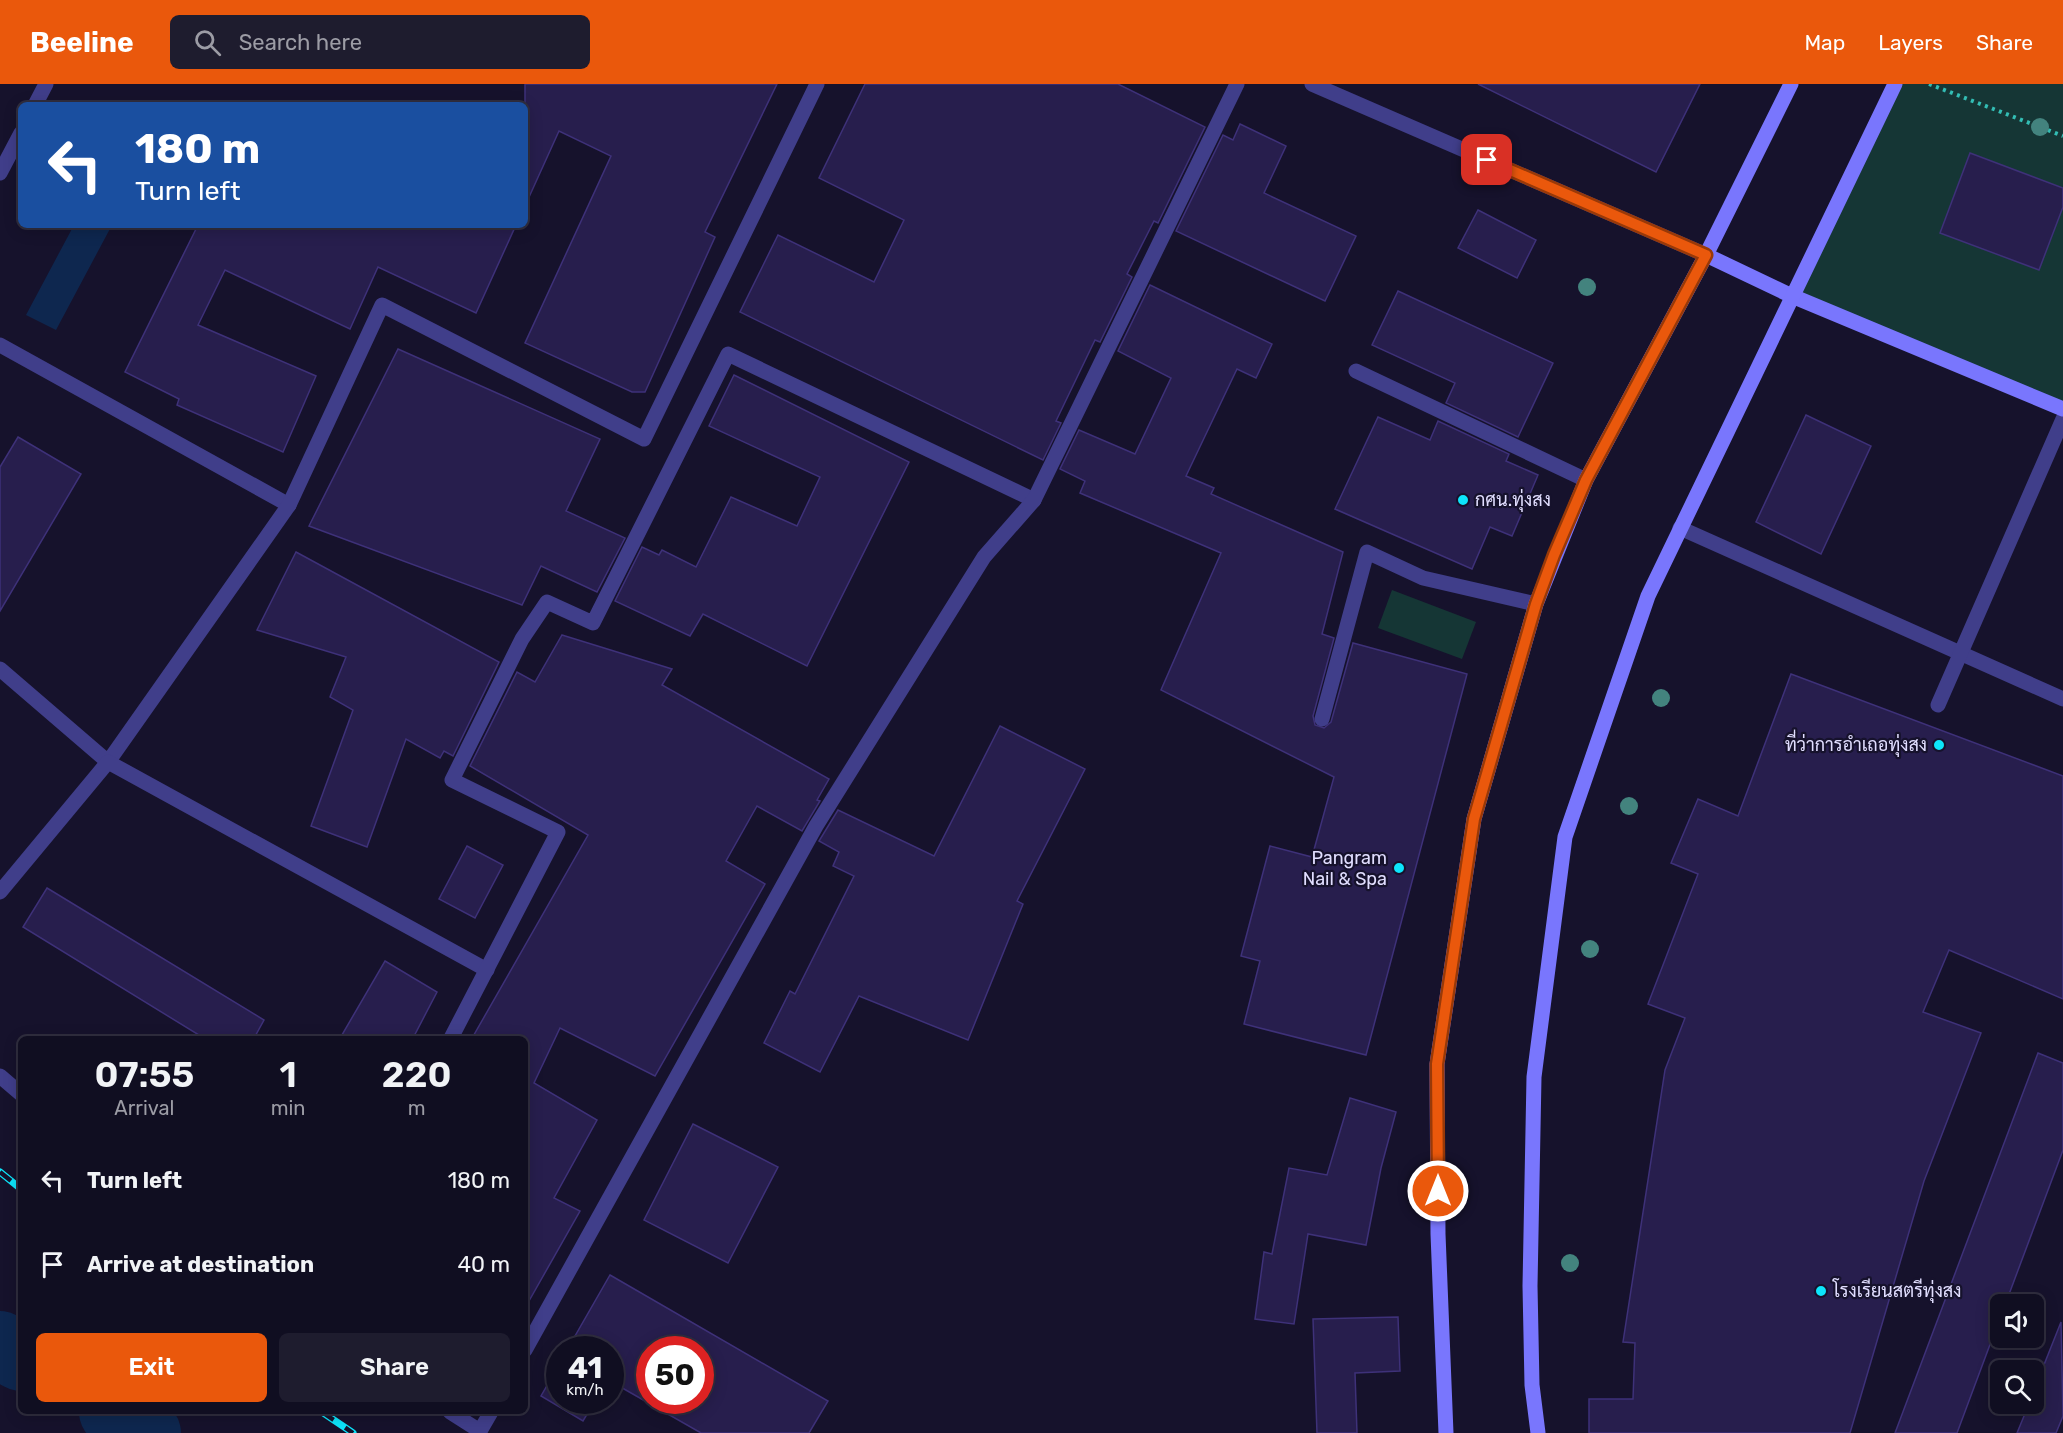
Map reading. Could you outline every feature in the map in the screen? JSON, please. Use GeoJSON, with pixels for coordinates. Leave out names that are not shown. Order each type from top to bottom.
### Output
{"type":"FeatureCollection","features":[{"type":"Feature","properties":{"kind":"main road"},"geometry":{"type":"LineString","coordinates":[[1446,1433],[1438,1234],[1437,1064],[1474,819],[1536,604],[1586,480],[1706,255],[1791,84]]}},
{"type":"Feature","properties":{"kind":"main road"},"geometry":{"type":"LineString","coordinates":[[1538,1433],[1532,1385],[1530,1286],[1534,1077],[1565,837],[1648,596],[1895,84]]}},
{"type":"Feature","properties":{"kind":"main road"},"geometry":{"type":"LineString","coordinates":[[1706,255],[1792,296],[2063,409]]}},
{"type":"Feature","properties":{"kind":"street"},"geometry":{"type":"LineString","coordinates":[[37,102],[46,84]]}},
{"type":"Feature","properties":{"kind":"street"},"geometry":{"type":"LineString","coordinates":[[0,892],[108,762],[289,505],[382,305],[644,439],[817,84]]}},
{"type":"Feature","properties":{"kind":"street"},"geometry":{"type":"LineString","coordinates":[[528,1345],[816,826],[984,556],[1034,500],[1237,84]]}},
{"type":"Feature","properties":{"kind":"street"},"geometry":{"type":"LineString","coordinates":[[1312,84],[1706,255]]}},
{"type":"Feature","properties":{"kind":"street"},"geometry":{"type":"LineString","coordinates":[[0,173],[18,139]]}},
{"type":"Feature","properties":{"kind":"street"},"geometry":{"type":"LineString","coordinates":[[0,345],[289,505]]}},
{"type":"Feature","properties":{"kind":"street"},"geometry":{"type":"LineString","coordinates":[[452,1036],[558,832],[452,780],[522,639],[547,602],[593,622],[728,354],[1034,500]]}},
{"type":"Feature","properties":{"kind":"street"},"geometry":{"type":"LineString","coordinates":[[1356,371],[1586,480]]}},
{"type":"Feature","properties":{"kind":"street"},"geometry":{"type":"LineString","coordinates":[[1938,705],[2063,419]]}},
{"type":"Feature","properties":{"kind":"street"},"geometry":{"type":"LineString","coordinates":[[1680,528],[2063,699]]}},
{"type":"Feature","properties":{"kind":"street"},"geometry":{"type":"LineString","coordinates":[[1322,719],[1367,552],[1423,578],[1536,604]]}},
{"type":"Feature","properties":{"kind":"street"},"geometry":{"type":"LineString","coordinates":[[0,669],[108,762],[487,970]]}},
{"type":"Feature","properties":{"kind":"street"},"geometry":{"type":"LineString","coordinates":[[0,1076],[18,1091]]}},
{"type":"Feature","properties":{"kind":"street"},"geometry":{"type":"LineString","coordinates":[[453,1414],[482,1432],[490,1414]]}},
{"type":"Feature","properties":{"kind":"path"},"geometry":{"type":"LineString","coordinates":[[1929,84],[2063,136]]}},
{"type":"Feature","properties":{"kind":"green space"},"geometry":{"type":"Polygon","coordinates":[[[1895,84],[2063,84],[2063,409],[1792,296],[1895,84]]]}},
{"type":"Feature","properties":{"kind":"green space"},"geometry":{"type":"Polygon","coordinates":[[[1392,590],[1476,622],[1462,659],[1378,628],[1392,590]]]}},
{"type":"Feature","properties":{"kind":"water"},"geometry":{"type":"Polygon","coordinates":[[[72,228],[110,228],[56,330],[26,315],[72,228]]]}},
{"type":"Feature","properties":{"kind":"building"},"geometry":{"type":"Polygon","coordinates":[[[525,84],[777,84],[705,232],[715,237],[645,392],[632,392],[525,343],[611,156],[559,131],[528,199],[528,102],[525,102],[525,84]]]}},
{"type":"Feature","properties":{"kind":"building"},"geometry":{"type":"Polygon","coordinates":[[[865,84],[1118,84],[1205,127],[1158,223],[1154,221],[1127,274],[1132,277],[1100,342],[1095,340],[1056,421],[1061,423],[1043,460],[740,312],[778,235],[874,282],[904,220],[819,178],[865,84]]]}},
{"type":"Feature","properties":{"kind":"building"},"geometry":{"type":"Polygon","coordinates":[[[1478,84],[1700,84],[1656,172],[1478,84]]]}},
{"type":"Feature","properties":{"kind":"building"},"geometry":{"type":"Polygon","coordinates":[[[1240,124],[1286,146],[1264,193],[1356,236],[1325,301],[1176,231],[1223,135],[1233,140],[1240,124]]]}},
{"type":"Feature","properties":{"kind":"building"},"geometry":{"type":"Polygon","coordinates":[[[1970,153],[2063,188],[2063,207],[2039,270],[1940,233],[1970,153]]]}},
{"type":"Feature","properties":{"kind":"building"},"geometry":{"type":"Polygon","coordinates":[[[1478,210],[1536,240],[1517,278],[1458,248],[1478,210]]]}},
{"type":"Feature","properties":{"kind":"building"},"geometry":{"type":"Polygon","coordinates":[[[197,228],[515,228],[476,313],[378,267],[350,329],[225,270],[198,325],[316,376],[283,452],[177,405],[179,399],[125,372],[197,228]]]}},
{"type":"Feature","properties":{"kind":"building"},"geometry":{"type":"Polygon","coordinates":[[[1150,285],[1272,344],[1256,378],[1237,369],[1186,476],[1214,488],[1211,494],[1343,552],[1322,634],[1334,638],[1313,716],[1315,725],[1324,728],[1331,722],[1353,643],[1467,674],[1366,1055],[1244,1024],[1260,961],[1241,956],[1270,846],[1312,857],[1334,777],[1161,690],[1221,553],[1080,493],[1085,481],[1060,469],[1079,430],[1135,454],[1171,378],[1118,351],[1150,285]]]}},
{"type":"Feature","properties":{"kind":"building"},"geometry":{"type":"Polygon","coordinates":[[[1398,291],[1553,363],[1518,437],[1446,403],[1455,383],[1372,345],[1398,291]]]}},
{"type":"Feature","properties":{"kind":"building"},"geometry":{"type":"Polygon","coordinates":[[[398,349],[600,439],[566,511],[625,538],[597,592],[541,566],[522,605],[309,526],[398,349]]]}},
{"type":"Feature","properties":{"kind":"building"},"geometry":{"type":"Polygon","coordinates":[[[734,375],[909,462],[807,666],[703,614],[690,636],[615,601],[642,547],[659,555],[662,550],[696,567],[731,497],[797,526],[820,477],[709,426],[734,375]]]}},
{"type":"Feature","properties":{"kind":"building"},"geometry":{"type":"Polygon","coordinates":[[[1806,415],[1871,446],[1821,554],[1756,522],[1806,415]]]}},
{"type":"Feature","properties":{"kind":"building"},"geometry":{"type":"Polygon","coordinates":[[[1378,417],[1430,440],[1438,421],[1509,454],[1506,461],[1538,475],[1512,536],[1490,527],[1472,569],[1335,509],[1378,417]]]}},
{"type":"Feature","properties":{"kind":"building"},"geometry":{"type":"Polygon","coordinates":[[[18,437],[81,474],[0,611],[0,467],[18,437]]]}},
{"type":"Feature","properties":{"kind":"building"},"geometry":{"type":"Polygon","coordinates":[[[296,552],[499,662],[453,756],[444,751],[440,758],[406,739],[367,847],[311,826],[353,710],[330,697],[346,657],[257,630],[296,552]]]}},
{"type":"Feature","properties":{"kind":"building"},"geometry":{"type":"Polygon","coordinates":[[[562,635],[672,669],[662,685],[829,779],[817,800],[820,801],[802,831],[757,806],[726,861],[765,884],[655,1076],[560,1028],[534,1083],[597,1120],[554,1198],[580,1211],[528,1303],[528,1036],[473,1036],[588,835],[470,766],[517,672],[535,682],[562,635]]]}},
{"type":"Feature","properties":{"kind":"building"},"geometry":{"type":"Polygon","coordinates":[[[1791,674],[2063,776],[2063,999],[1949,950],[1923,1012],[1981,1033],[1924,1181],[1850,1433],[1589,1433],[1589,1399],[1633,1399],[1635,1343],[1623,1342],[1665,1070],[1685,1018],[1648,1004],[1698,874],[1671,863],[1698,799],[1738,816],[1791,674]]]}},
{"type":"Feature","properties":{"kind":"building"},"geometry":{"type":"Polygon","coordinates":[[[1000,726],[1085,769],[1017,901],[1023,904],[968,1040],[859,996],[820,1072],[764,1043],[790,991],[795,994],[854,876],[833,866],[839,852],[819,841],[838,810],[934,856],[1000,726]]]}},
{"type":"Feature","properties":{"kind":"building"},"geometry":{"type":"Polygon","coordinates":[[[467,846],[503,865],[475,918],[439,899],[467,846]]]}},
{"type":"Feature","properties":{"kind":"building"},"geometry":{"type":"Polygon","coordinates":[[[47,888],[264,1020],[255,1036],[200,1036],[23,927],[47,888]]]}},
{"type":"Feature","properties":{"kind":"building"},"geometry":{"type":"Polygon","coordinates":[[[385,961],[437,992],[414,1036],[341,1036],[385,961]]]}},
{"type":"Feature","properties":{"kind":"building"},"geometry":{"type":"Polygon","coordinates":[[[2038,1053],[2063,1063],[2063,1150],[2009,1294],[1990,1294],[1990,1344],[1957,1433],[1895,1433],[2038,1053]]]}},
{"type":"Feature","properties":{"kind":"building"},"geometry":{"type":"Polygon","coordinates":[[[1350,1098],[1396,1112],[1381,1168],[1366,1245],[1308,1234],[1294,1324],[1255,1319],[1264,1252],[1272,1254],[1289,1168],[1327,1175],[1350,1098]]]}},
{"type":"Feature","properties":{"kind":"building"},"geometry":{"type":"Polygon","coordinates":[[[693,1124],[778,1167],[728,1263],[644,1220],[693,1124]]]}},
{"type":"Feature","properties":{"kind":"building"},"geometry":{"type":"Polygon","coordinates":[[[610,1275],[828,1401],[809,1433],[701,1433],[668,1414],[714,1414],[714,1336],[636,1336],[636,1396],[624,1389],[624,1336],[575,1336],[610,1275]]]}},
{"type":"Feature","properties":{"kind":"building"},"geometry":{"type":"Polygon","coordinates":[[[1398,1317],[1400,1371],[1355,1373],[1357,1433],[1317,1433],[1313,1319],[1398,1317]]]}},
{"type":"Feature","properties":{"kind":"building"},"geometry":{"type":"Polygon","coordinates":[[[2061,1322],[2063,1416],[2056,1433],[2017,1433],[2025,1414],[2044,1414],[2044,1365],[2061,1322]]]}},
{"type":"Feature","properties":{"kind":"building"},"geometry":{"type":"Polygon","coordinates":[[[546,1387],[546,1399],[541,1396],[546,1387]]]}},
{"type":"Feature","properties":{"kind":"building"},"geometry":{"type":"Polygon","coordinates":[[[571,1414],[587,1414],[583,1421],[571,1414]]]}},
{"type":"Feature","properties":{"kind":"waterway"},"geometry":{"type":"LineString","coordinates":[[0,1345],[18,1355]]}},
{"type":"Feature","properties":{"kind":"waterway"},"geometry":{"type":"LineString","coordinates":[[116,1414],[147,1433]]}},
{"type":"Feature","properties":{"kind":"railway"},"geometry":{"type":"LineString","coordinates":[[0,1172],[18,1187]]}},
{"type":"Feature","properties":{"kind":"railway"},"geometry":{"type":"LineString","coordinates":[[325,1414],[353,1433]]}},
{"type":"Feature","properties":{"kind":"place","name":"กศน.ทุ่งสง"},"geometry":{"type":"Point","coordinates":[1463,500]}},
{"type":"Feature","properties":{"kind":"place","name":"ที่ว่าการอำเถอทุ่งสง"},"geometry":{"type":"Point","coordinates":[1939,745]}},
{"type":"Feature","properties":{"kind":"place","name":"Pangram Nail & Spa"},"geometry":{"type":"Point","coordinates":[1399,868]}},
{"type":"Feature","properties":{"kind":"place","name":"โรงเรียนสตรีทุ่งสง"},"geometry":{"type":"Point","coordinates":[1821,1291]}},
{"type":"Feature","properties":{"kind":"route"},"geometry":{"type":"LineString","coordinates":[[1438,1191],[1437,1064],[1474,819],[1536,604],[1554,555],[1586,480],[1706,255],[1487,160]]}}]}
